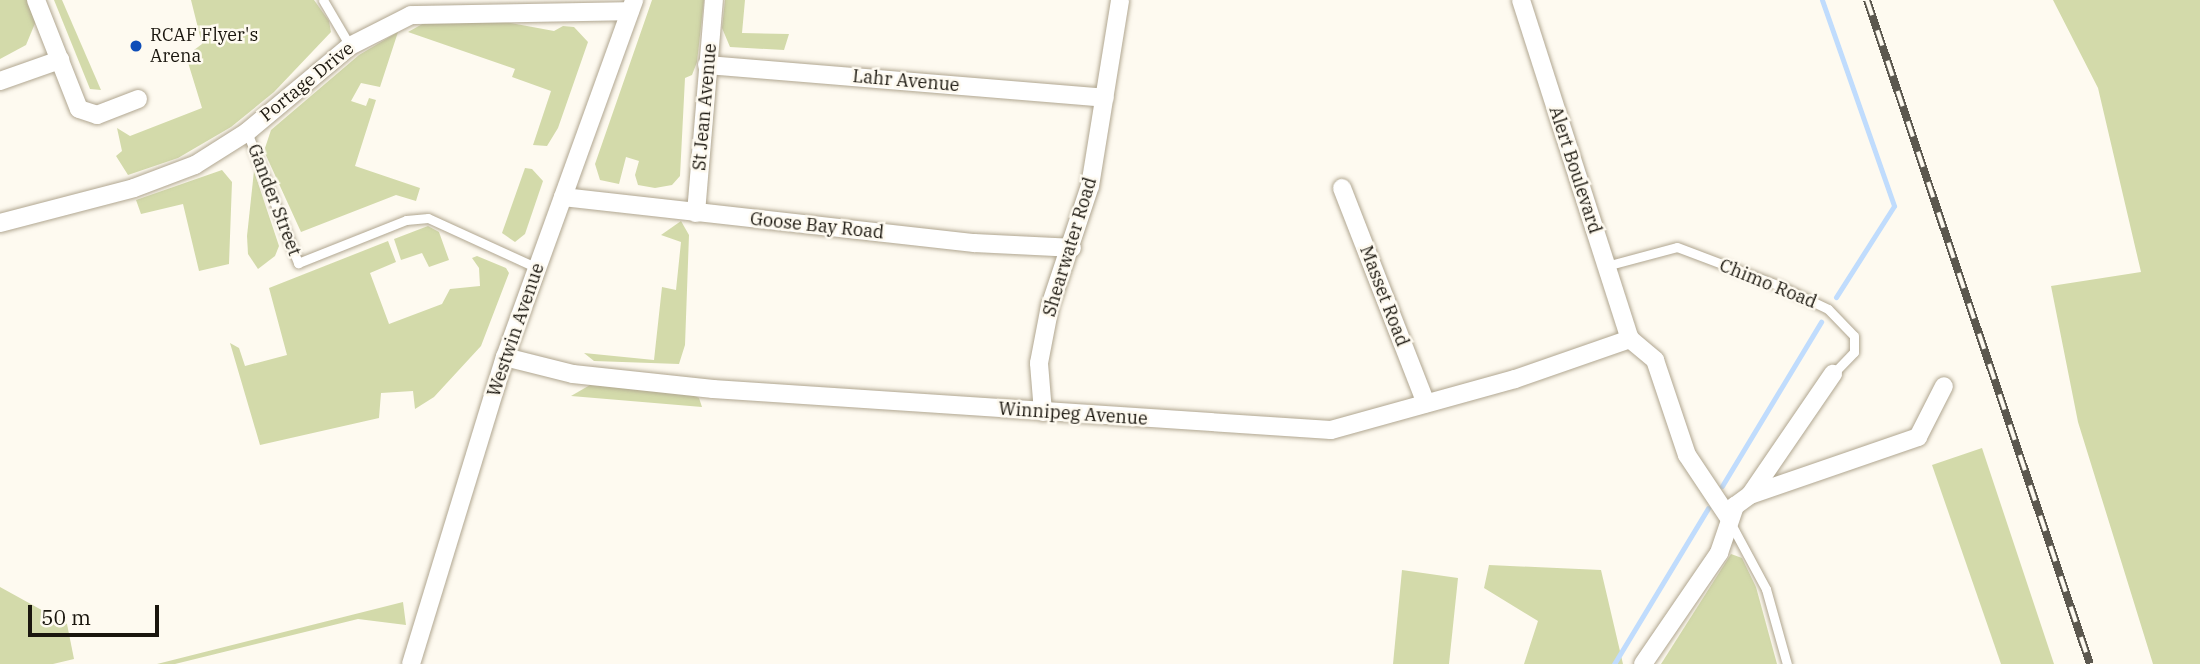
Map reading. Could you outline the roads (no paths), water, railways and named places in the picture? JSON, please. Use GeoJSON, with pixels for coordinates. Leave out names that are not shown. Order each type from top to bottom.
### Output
{"type":"FeatureCollection","features":[{"type":"Feature","properties":{"kind":"street"},"geometry":{"type":"LineString","coordinates":[[36,0],[74,99],[88,114],[138,99]]}},
{"type":"Feature","properties":{"kind":"street","name":"St Jean Avenue"},"geometry":{"type":"LineString","coordinates":[[696,213],[714,0]]}},
{"type":"Feature","properties":{"kind":"street","name":"Shearwater Road"},"geometry":{"type":"LineString","coordinates":[[1043,411],[1041,351],[1050,306],[1072,248],[1090,186],[1120,0]]}},
{"type":"Feature","properties":{"kind":"street","name":"Alert Boulevard"},"geometry":{"type":"LineString","coordinates":[[1521,0],[1630,339]]}},
{"type":"Feature","properties":{"kind":"street","name":"Portage Drive"},"geometry":{"type":"LineString","coordinates":[[0,223],[168,177],[247,132],[350,46],[411,15],[632,6]]}},
{"type":"Feature","properties":{"kind":"street","name":"Westwin Avenue"},"geometry":{"type":"LineString","coordinates":[[411,664],[505,357],[632,6]]}},
{"type":"Feature","properties":{"kind":"street"},"geometry":{"type":"LineString","coordinates":[[0,81],[60,60]]}},
{"type":"Feature","properties":{"kind":"street","name":"Lahr Avenue"},"geometry":{"type":"LineString","coordinates":[[707,65],[1105,98]]}},
{"type":"Feature","properties":{"kind":"street","name":"Masset Road"},"geometry":{"type":"LineString","coordinates":[[1342,188],[1426,403]]}},
{"type":"Feature","properties":{"kind":"street","name":"Goose Bay Road"},"geometry":{"type":"LineString","coordinates":[[563,197],[974,243],[1072,248]]}},
{"type":"Feature","properties":{"kind":"street"},"geometry":{"type":"LineString","coordinates":[[1630,339],[1655,360],[1688,455],[1729,518],[1719,553],[1643,664]]}},
{"type":"Feature","properties":{"kind":"street","name":"Winnipeg Avenue"},"geometry":{"type":"LineString","coordinates":[[505,357],[573,374],[713,389],[1331,430],[1630,339]]}},
{"type":"Feature","properties":{"kind":"street","name":"Chimo Road"},"geometry":{"type":"LineString","coordinates":[[1729,518],[1750,495],[1833,374]]}},
{"type":"Feature","properties":{"kind":"street"},"geometry":{"type":"LineString","coordinates":[[1750,495],[1918,437],[1944,386]]}},
{"type":"Feature","properties":{"kind":"lane"},"geometry":{"type":"LineString","coordinates":[[323,0],[350,46]]}},
{"type":"Feature","properties":{"kind":"lane","name":"Gander Street"},"geometry":{"type":"LineString","coordinates":[[247,132],[298,263],[406,220],[428,218],[537,268]]}},
{"type":"Feature","properties":{"kind":"lane","name":"Chimo Road"},"geometry":{"type":"LineString","coordinates":[[1606,266],[1678,247],[1780,286],[1828,309],[1854,336],[1854,352],[1833,374]]}},
{"type":"Feature","properties":{"kind":"lane"},"geometry":{"type":"LineString","coordinates":[[1729,518],[1766,589],[1787,664]]}},
{"type":"Feature","properties":{"kind":"waterway"},"geometry":{"type":"LineString","coordinates":[[1822,0],[1894,206],[1836,297]]}},
{"type":"Feature","properties":{"kind":"waterway"},"geometry":{"type":"LineString","coordinates":[[1722,486],[1821,322]]}},
{"type":"Feature","properties":{"kind":"waterway"},"geometry":{"type":"LineString","coordinates":[[1614,664],[1708,508]]}},
{"type":"Feature","properties":{"kind":"railway"},"geometry":{"type":"LineString","coordinates":[[1867,0],[2090,664]]}},
{"type":"Feature","properties":{"kind":"place","name":"RCAF Flyer's Arena"},"geometry":{"type":"Point","coordinates":[136,46]}}]}
